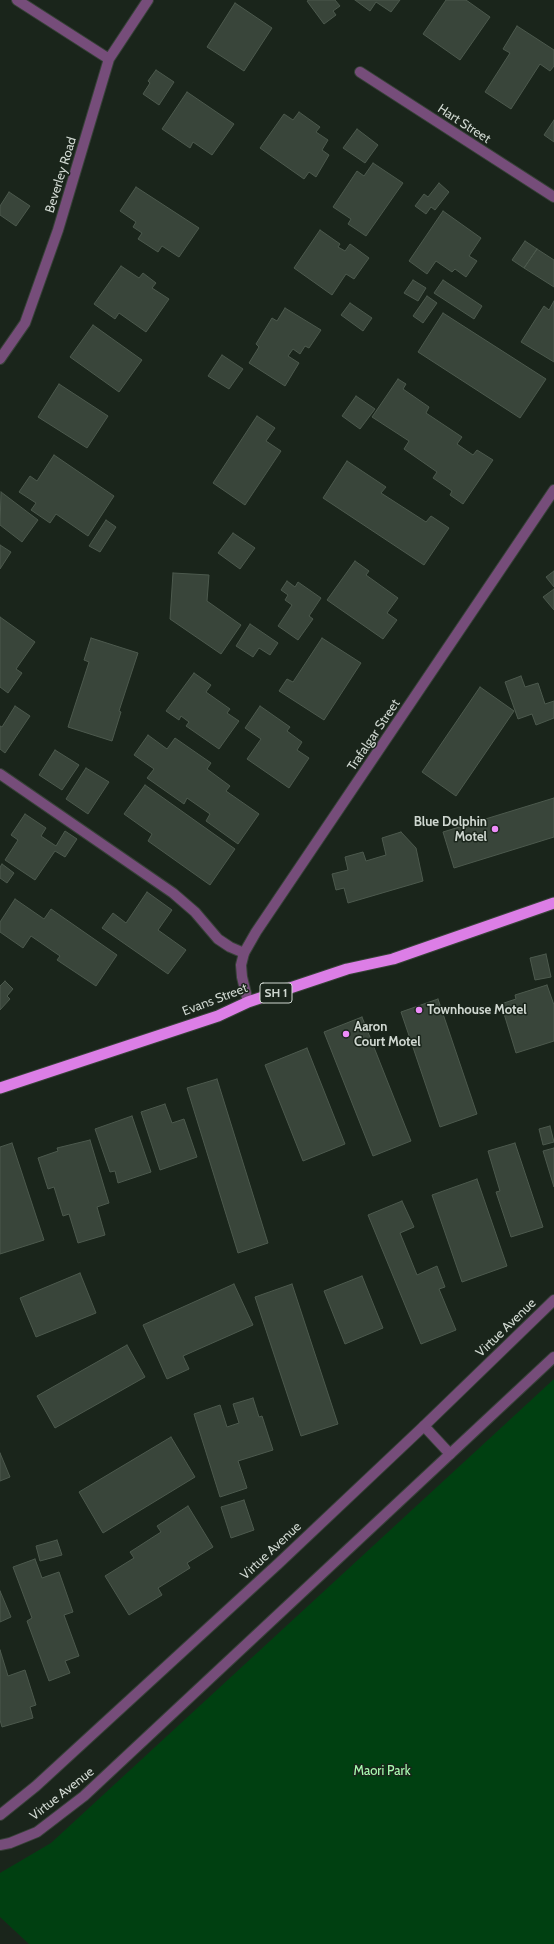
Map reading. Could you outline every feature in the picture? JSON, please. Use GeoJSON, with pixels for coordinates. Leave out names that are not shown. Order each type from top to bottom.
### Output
{"type":"FeatureCollection","features":[{"type":"Feature","properties":{"kind":"highway","name":"Evans Street"},"geometry":{"type":"LineString","coordinates":[[0,1088],[218,1016],[248,1002],[347,969],[393,959],[554,903]]}},
{"type":"Feature","properties":{"kind":"street"},"geometry":{"type":"LineString","coordinates":[[17,0],[109,59]]}},
{"type":"Feature","properties":{"kind":"street","name":"Beverley Road"},"geometry":{"type":"LineString","coordinates":[[0,359],[25,324],[58,230],[109,59],[148,0]]}},
{"type":"Feature","properties":{"kind":"street","name":"Hart Street"},"geometry":{"type":"LineString","coordinates":[[360,72],[554,197]]}},
{"type":"Feature","properties":{"kind":"street","name":"Trafalgar Street"},"geometry":{"type":"LineString","coordinates":[[248,1002],[242,977],[241,965],[244,953],[260,926],[554,490]]}},
{"type":"Feature","properties":{"kind":"street"},"geometry":{"type":"LineString","coordinates":[[0,774],[173,893],[195,912],[218,939],[230,947],[244,953]]}},
{"type":"Feature","properties":{"kind":"street","name":"Virtue Avenue"},"geometry":{"type":"LineString","coordinates":[[0,1815],[36,1786],[279,1563],[424,1426],[554,1300]]}},
{"type":"Feature","properties":{"kind":"street","name":"Virtue Avenue"},"geometry":{"type":"LineString","coordinates":[[0,1846],[37,1832],[84,1796],[554,1357]]}},
{"type":"Feature","properties":{"kind":"street"},"geometry":{"type":"LineString","coordinates":[[424,1426],[450,1454]]}},
{"type":"Feature","properties":{"kind":"green space","name":"Maori Park"},"geometry":{"type":"Polygon","coordinates":[[[554,1379],[554,1944],[29,1944],[0,1917],[0,1873],[51,1843],[554,1379]]]}},
{"type":"Feature","properties":{"kind":"building"},"geometry":{"type":"Polygon","coordinates":[[[335,0],[340,6],[333,11],[336,15],[324,24],[307,1],[335,0]]]}},
{"type":"Feature","properties":{"kind":"building"},"geometry":{"type":"Polygon","coordinates":[[[355,0],[400,0],[391,12],[376,2],[370,11],[355,0]]]}},
{"type":"Feature","properties":{"kind":"building"},"geometry":{"type":"Polygon","coordinates":[[[446,0],[466,0],[490,17],[460,60],[423,34],[446,0]]]}},
{"type":"Feature","properties":{"kind":"building"},"geometry":{"type":"Polygon","coordinates":[[[235,3],[272,28],[244,71],[207,47],[235,3]]]}},
{"type":"Feature","properties":{"kind":"building"},"geometry":{"type":"Polygon","coordinates":[[[517,26],[554,50],[554,66],[550,71],[540,64],[511,109],[485,92],[510,53],[503,49],[517,26]]]}},
{"type":"Feature","properties":{"kind":"building"},"geometry":{"type":"Polygon","coordinates":[[[156,70],[174,82],[159,105],[143,94],[150,83],[148,81],[156,70]]]}},
{"type":"Feature","properties":{"kind":"building"},"geometry":{"type":"Polygon","coordinates":[[[187,92],[234,124],[212,155],[193,142],[190,148],[162,129],[187,92]]]}},
{"type":"Feature","properties":{"kind":"building"},"geometry":{"type":"Polygon","coordinates":[[[299,112],[320,127],[316,132],[328,140],[322,150],[329,155],[316,177],[309,172],[304,179],[260,148],[284,114],[293,120],[299,112]]]}},
{"type":"Feature","properties":{"kind":"building"},"geometry":{"type":"Polygon","coordinates":[[[554,120],[554,142],[544,135],[554,120]]]}},
{"type":"Feature","properties":{"kind":"building"},"geometry":{"type":"Polygon","coordinates":[[[357,129],[378,145],[365,163],[343,148],[357,129]]]}},
{"type":"Feature","properties":{"kind":"building"},"geometry":{"type":"Polygon","coordinates":[[[373,163],[403,183],[366,236],[348,224],[351,219],[333,207],[357,171],[364,176],[373,163]]]}},
{"type":"Feature","properties":{"kind":"building"},"geometry":{"type":"Polygon","coordinates":[[[439,183],[449,192],[435,210],[431,207],[426,214],[415,206],[424,194],[428,197],[439,183]]]}},
{"type":"Feature","properties":{"kind":"building"},"geometry":{"type":"Polygon","coordinates":[[[136,187],[199,228],[179,257],[162,246],[158,252],[138,239],[142,233],[133,227],[136,222],[120,211],[136,187]]]}},
{"type":"Feature","properties":{"kind":"building"},"geometry":{"type":"Polygon","coordinates":[[[9,192],[30,206],[16,226],[0,215],[0,206],[9,192]]]}},
{"type":"Feature","properties":{"kind":"building"},"geometry":{"type":"Polygon","coordinates":[[[443,211],[481,238],[469,256],[477,261],[466,277],[455,269],[452,272],[436,261],[427,274],[409,261],[443,211]]]}},
{"type":"Feature","properties":{"kind":"building"},"geometry":{"type":"Polygon","coordinates":[[[320,230],[340,244],[338,247],[345,251],[350,244],[369,258],[354,279],[346,274],[332,295],[294,268],[320,230]]]}},
{"type":"Feature","properties":{"kind":"building"},"geometry":{"type":"Polygon","coordinates":[[[525,241],[537,249],[524,268],[512,260],[525,241]]]}},
{"type":"Feature","properties":{"kind":"building"},"geometry":{"type":"Polygon","coordinates":[[[537,249],[554,260],[554,287],[524,268],[537,249]]]}},
{"type":"Feature","properties":{"kind":"building"},"geometry":{"type":"Polygon","coordinates":[[[121,266],[139,278],[143,273],[156,283],[152,288],[169,299],[146,332],[119,313],[115,319],[94,304],[121,266]]]}},
{"type":"Feature","properties":{"kind":"building"},"geometry":{"type":"Polygon","coordinates":[[[413,280],[426,288],[418,301],[404,293],[413,280]]]}},
{"type":"Feature","properties":{"kind":"building"},"geometry":{"type":"Polygon","coordinates":[[[443,280],[482,306],[474,319],[434,293],[443,280]]]}},
{"type":"Feature","properties":{"kind":"building"},"geometry":{"type":"Polygon","coordinates":[[[427,296],[437,303],[423,323],[413,316],[427,296]]]}},
{"type":"Feature","properties":{"kind":"building"},"geometry":{"type":"Polygon","coordinates":[[[554,301],[554,362],[521,342],[544,306],[549,310],[554,301]]]}},
{"type":"Feature","properties":{"kind":"building"},"geometry":{"type":"Polygon","coordinates":[[[350,303],[372,318],[363,331],[341,315],[350,303]]]}},
{"type":"Feature","properties":{"kind":"building"},"geometry":{"type":"Polygon","coordinates":[[[285,308],[321,330],[309,348],[305,346],[300,354],[293,349],[288,356],[299,363],[285,386],[249,363],[259,347],[256,344],[272,318],[277,321],[285,308]]]}},
{"type":"Feature","properties":{"kind":"building"},"geometry":{"type":"Polygon","coordinates":[[[443,313],[546,379],[520,418],[418,352],[443,313]]]}},
{"type":"Feature","properties":{"kind":"building"},"geometry":{"type":"Polygon","coordinates":[[[93,325],[142,360],[119,392],[70,357],[93,325]]]}},
{"type":"Feature","properties":{"kind":"building"},"geometry":{"type":"Polygon","coordinates":[[[222,355],[243,369],[229,389],[208,376],[222,355]]]}},
{"type":"Feature","properties":{"kind":"building"},"geometry":{"type":"Polygon","coordinates":[[[398,379],[406,384],[403,389],[429,407],[426,413],[462,437],[457,444],[473,455],[477,450],[493,460],[463,504],[450,495],[452,491],[433,478],[437,472],[404,449],[409,441],[372,417],[398,379]]]}},
{"type":"Feature","properties":{"kind":"building"},"geometry":{"type":"Polygon","coordinates":[[[59,384],[108,416],[87,448],[38,417],[59,384]]]}},
{"type":"Feature","properties":{"kind":"building"},"geometry":{"type":"Polygon","coordinates":[[[356,396],[375,409],[360,429],[342,416],[356,396]]]}},
{"type":"Feature","properties":{"kind":"building"},"geometry":{"type":"Polygon","coordinates":[[[257,416],[275,428],[266,441],[281,451],[245,505],[213,483],[257,416]]]}},
{"type":"Feature","properties":{"kind":"building"},"geometry":{"type":"Polygon","coordinates":[[[54,455],[114,496],[88,536],[56,514],[50,523],[31,510],[36,503],[19,492],[30,476],[37,481],[54,455]]]}},
{"type":"Feature","properties":{"kind":"building"},"geometry":{"type":"Polygon","coordinates":[[[347,461],[386,487],[381,493],[426,522],[431,516],[449,528],[424,565],[323,498],[347,461]]]}},
{"type":"Feature","properties":{"kind":"building"},"geometry":{"type":"Polygon","coordinates":[[[1,492],[38,520],[22,542],[0,525],[1,492]]]}},
{"type":"Feature","properties":{"kind":"building"},"geometry":{"type":"Polygon","coordinates":[[[106,520],[116,527],[100,552],[89,546],[106,520]]]}},
{"type":"Feature","properties":{"kind":"building"},"geometry":{"type":"Polygon","coordinates":[[[233,533],[255,548],[240,569],[218,553],[233,533]]]}},
{"type":"Feature","properties":{"kind":"building"},"geometry":{"type":"Polygon","coordinates":[[[0,545],[11,552],[0,569],[0,545]]]}},
{"type":"Feature","properties":{"kind":"building"},"geometry":{"type":"Polygon","coordinates":[[[355,561],[369,571],[366,575],[398,598],[387,613],[397,620],[383,639],[327,600],[355,561]]]}},
{"type":"Feature","properties":{"kind":"building"},"geometry":{"type":"Polygon","coordinates":[[[554,571],[554,587],[546,577],[554,571]]]}},
{"type":"Feature","properties":{"kind":"building"},"geometry":{"type":"Polygon","coordinates":[[[173,573],[209,575],[207,601],[241,625],[221,654],[170,619],[173,573]]]}},
{"type":"Feature","properties":{"kind":"building"},"geometry":{"type":"Polygon","coordinates":[[[287,581],[295,587],[298,582],[321,598],[309,616],[313,619],[298,640],[278,626],[292,605],[285,600],[288,595],[281,590],[287,581]]]}},
{"type":"Feature","properties":{"kind":"building"},"geometry":{"type":"Polygon","coordinates":[[[554,589],[554,610],[543,597],[554,589]]]}},
{"type":"Feature","properties":{"kind":"building"},"geometry":{"type":"Polygon","coordinates":[[[0,617],[35,642],[16,669],[22,673],[8,693],[0,687],[0,617]]]}},
{"type":"Feature","properties":{"kind":"building"},"geometry":{"type":"Polygon","coordinates":[[[250,624],[278,643],[270,655],[259,648],[253,657],[236,646],[250,624]]]}},
{"type":"Feature","properties":{"kind":"building"},"geometry":{"type":"Polygon","coordinates":[[[91,638],[138,653],[119,711],[121,712],[112,741],[68,727],[89,662],[84,660],[91,638]]]}},
{"type":"Feature","properties":{"kind":"building"},"geometry":{"type":"Polygon","coordinates":[[[322,638],[361,663],[324,720],[279,691],[287,679],[293,682],[322,638]]]}},
{"type":"Feature","properties":{"kind":"building"},"geometry":{"type":"Polygon","coordinates":[[[194,673],[211,685],[206,692],[230,709],[227,713],[239,721],[219,749],[186,726],[189,722],[181,716],[179,720],[166,711],[194,673]]]}},
{"type":"Feature","properties":{"kind":"building"},"geometry":{"type":"Polygon","coordinates":[[[521,676],[525,687],[538,683],[545,704],[554,701],[554,718],[536,725],[532,714],[518,719],[505,682],[521,676]]]}},
{"type":"Feature","properties":{"kind":"building"},"geometry":{"type":"Polygon","coordinates":[[[480,687],[514,711],[456,796],[422,772],[480,687]]]}},
{"type":"Feature","properties":{"kind":"building"},"geometry":{"type":"Polygon","coordinates":[[[15,706],[30,716],[5,753],[0,749],[0,726],[2,727],[15,706]]]}},
{"type":"Feature","properties":{"kind":"building"},"geometry":{"type":"Polygon","coordinates":[[[260,706],[290,727],[287,731],[302,742],[297,750],[309,758],[289,788],[247,759],[261,739],[245,728],[260,706]]]}},
{"type":"Feature","properties":{"kind":"building"},"geometry":{"type":"Polygon","coordinates":[[[148,735],[167,749],[175,738],[211,763],[207,769],[230,786],[226,791],[259,814],[238,844],[206,821],[210,814],[187,798],[184,804],[147,778],[154,769],[134,755],[148,735]]]}},
{"type":"Feature","properties":{"kind":"building"},"geometry":{"type":"Polygon","coordinates":[[[55,750],[79,765],[62,790],[39,775],[55,750]]]}},
{"type":"Feature","properties":{"kind":"building"},"geometry":{"type":"Polygon","coordinates":[[[86,768],[109,782],[88,814],[66,799],[86,768]]]}},
{"type":"Feature","properties":{"kind":"building"},"geometry":{"type":"Polygon","coordinates":[[[145,785],[235,849],[210,885],[148,841],[152,834],[124,814],[145,785]]]}},
{"type":"Feature","properties":{"kind":"building"},"geometry":{"type":"Polygon","coordinates":[[[554,798],[554,837],[454,868],[443,832],[554,798]]]}},
{"type":"Feature","properties":{"kind":"building"},"geometry":{"type":"Polygon","coordinates":[[[25,814],[46,828],[41,836],[56,846],[65,831],[77,839],[65,857],[55,851],[35,880],[5,860],[18,840],[11,835],[25,814]]]}},
{"type":"Feature","properties":{"kind":"building"},"geometry":{"type":"Polygon","coordinates":[[[401,832],[416,848],[423,881],[348,903],[344,888],[336,890],[332,874],[348,870],[345,857],[363,852],[366,861],[386,855],[382,838],[401,832]]]}},
{"type":"Feature","properties":{"kind":"building"},"geometry":{"type":"Polygon","coordinates":[[[2,864],[14,873],[7,883],[0,878],[0,867],[2,864]]]}},
{"type":"Feature","properties":{"kind":"building"},"geometry":{"type":"Polygon","coordinates":[[[147,892],[172,910],[158,930],[186,950],[168,974],[102,928],[113,913],[126,923],[147,892]]]}},
{"type":"Feature","properties":{"kind":"building"},"geometry":{"type":"Polygon","coordinates":[[[15,899],[44,919],[51,909],[117,955],[96,986],[57,960],[60,956],[31,936],[23,948],[0,932],[0,922],[15,899]]]}},
{"type":"Feature","properties":{"kind":"building"},"geometry":{"type":"Polygon","coordinates":[[[546,954],[551,977],[535,980],[530,958],[546,954]]]}},
{"type":"Feature","properties":{"kind":"building"},"geometry":{"type":"Polygon","coordinates":[[[5,981],[13,989],[7,996],[10,999],[0,1010],[0,986],[5,981]]]}},
{"type":"Feature","properties":{"kind":"building"},"geometry":{"type":"Polygon","coordinates":[[[547,985],[554,1005],[554,1041],[516,1053],[501,1004],[516,999],[515,995],[547,985]]]}},
{"type":"Feature","properties":{"kind":"building"},"geometry":{"type":"Polygon","coordinates":[[[438,999],[477,1114],[440,1127],[401,1012],[438,999]]]}},
{"type":"Feature","properties":{"kind":"building"},"geometry":{"type":"Polygon","coordinates":[[[362,1017],[411,1141],[373,1156],[324,1032],[362,1017]]]}},
{"type":"Feature","properties":{"kind":"building"},"geometry":{"type":"Polygon","coordinates":[[[307,1048],[345,1144],[303,1161],[265,1065],[307,1048]]]}},
{"type":"Feature","properties":{"kind":"building"},"geometry":{"type":"Polygon","coordinates":[[[217,1079],[268,1243],[238,1253],[187,1088],[217,1079]]]}},
{"type":"Feature","properties":{"kind":"building"},"geometry":{"type":"Polygon","coordinates":[[[165,1104],[172,1123],[184,1119],[197,1157],[160,1170],[141,1112],[165,1104]]]}},
{"type":"Feature","properties":{"kind":"building"},"geometry":{"type":"Polygon","coordinates":[[[132,1116],[151,1172],[118,1183],[115,1171],[110,1172],[95,1129],[132,1116]]]}},
{"type":"Feature","properties":{"kind":"building"},"geometry":{"type":"Polygon","coordinates":[[[550,1126],[554,1142],[543,1145],[539,1129],[550,1126]]]}},
{"type":"Feature","properties":{"kind":"building"},"geometry":{"type":"Polygon","coordinates":[[[90,1140],[109,1203],[97,1207],[105,1235],[78,1243],[69,1214],[63,1216],[54,1187],[48,1189],[38,1158],[58,1151],[57,1148],[90,1140]]]}},
{"type":"Feature","properties":{"kind":"building"},"geometry":{"type":"Polygon","coordinates":[[[12,1143],[44,1240],[0,1254],[0,1147],[12,1143]]]}},
{"type":"Feature","properties":{"kind":"building"},"geometry":{"type":"Polygon","coordinates":[[[515,1143],[543,1227],[511,1237],[496,1192],[500,1191],[488,1151],[515,1143]]]}},
{"type":"Feature","properties":{"kind":"building"},"geometry":{"type":"Polygon","coordinates":[[[554,1148],[554,1187],[543,1151],[554,1148]]]}},
{"type":"Feature","properties":{"kind":"building"},"geometry":{"type":"Polygon","coordinates":[[[477,1179],[507,1266],[462,1282],[432,1195],[477,1179]]]}},
{"type":"Feature","properties":{"kind":"building"},"geometry":{"type":"Polygon","coordinates":[[[402,1201],[414,1227],[400,1233],[417,1275],[437,1266],[445,1287],[439,1289],[456,1330],[421,1344],[368,1215],[402,1201]]]}},
{"type":"Feature","properties":{"kind":"building"},"geometry":{"type":"Polygon","coordinates":[[[80,1273],[96,1313],[36,1337],[20,1298],[80,1273]]]}},
{"type":"Feature","properties":{"kind":"building"},"geometry":{"type":"Polygon","coordinates":[[[362,1276],[383,1328],[345,1344],[324,1291],[362,1276]]]}},
{"type":"Feature","properties":{"kind":"building"},"geometry":{"type":"Polygon","coordinates":[[[234,1284],[253,1325],[183,1356],[189,1369],[167,1379],[143,1325],[234,1284]]]}},
{"type":"Feature","properties":{"kind":"building"},"geometry":{"type":"Polygon","coordinates":[[[292,1284],[338,1424],[301,1436],[255,1297],[292,1284]]]}},
{"type":"Feature","properties":{"kind":"building"},"geometry":{"type":"Polygon","coordinates":[[[127,1345],[145,1377],[55,1428],[37,1396],[127,1345]]]}},
{"type":"Feature","properties":{"kind":"building"},"geometry":{"type":"Polygon","coordinates":[[[253,1398],[259,1417],[262,1416],[273,1450],[238,1461],[247,1488],[220,1497],[194,1414],[220,1405],[227,1427],[239,1423],[233,1404],[253,1398]]]}},
{"type":"Feature","properties":{"kind":"building"},"geometry":{"type":"Polygon","coordinates":[[[171,1437],[195,1477],[103,1533],[79,1492],[171,1437]]]}},
{"type":"Feature","properties":{"kind":"building"},"geometry":{"type":"Polygon","coordinates":[[[0,1453],[10,1477],[0,1481],[0,1453]]]}},
{"type":"Feature","properties":{"kind":"building"},"geometry":{"type":"Polygon","coordinates":[[[244,1500],[254,1530],[231,1538],[221,1507],[244,1500]]]}},
{"type":"Feature","properties":{"kind":"building"},"geometry":{"type":"Polygon","coordinates":[[[188,1506],[213,1547],[187,1563],[190,1568],[158,1588],[162,1595],[129,1615],[105,1576],[134,1558],[130,1552],[161,1532],[157,1526],[188,1506]]]}},
{"type":"Feature","properties":{"kind":"building"},"geometry":{"type":"Polygon","coordinates":[[[57,1540],[62,1555],[40,1561],[36,1546],[57,1540]]]}},
{"type":"Feature","properties":{"kind":"building"},"geometry":{"type":"Polygon","coordinates":[[[35,1559],[42,1578],[59,1572],[73,1612],[64,1615],[79,1656],[65,1661],[70,1673],[49,1681],[27,1621],[32,1618],[13,1567],[35,1559]]]}},
{"type":"Feature","properties":{"kind":"building"},"geometry":{"type":"Polygon","coordinates":[[[0,1591],[11,1617],[0,1622],[0,1591]]]}},
{"type":"Feature","properties":{"kind":"building"},"geometry":{"type":"Polygon","coordinates":[[[0,1650],[8,1676],[25,1670],[36,1705],[30,1707],[33,1718],[2,1727],[0,1720],[0,1650]]]}},
{"type":"Feature","properties":{"kind":"place","name":"Blue Dolphin Motel"},"geometry":{"type":"Point","coordinates":[495,829]}},
{"type":"Feature","properties":{"kind":"place","name":"Townhouse Motel"},"geometry":{"type":"Point","coordinates":[419,1010]}},
{"type":"Feature","properties":{"kind":"place","name":"Aaron Court Motel"},"geometry":{"type":"Point","coordinates":[346,1034]}}]}
